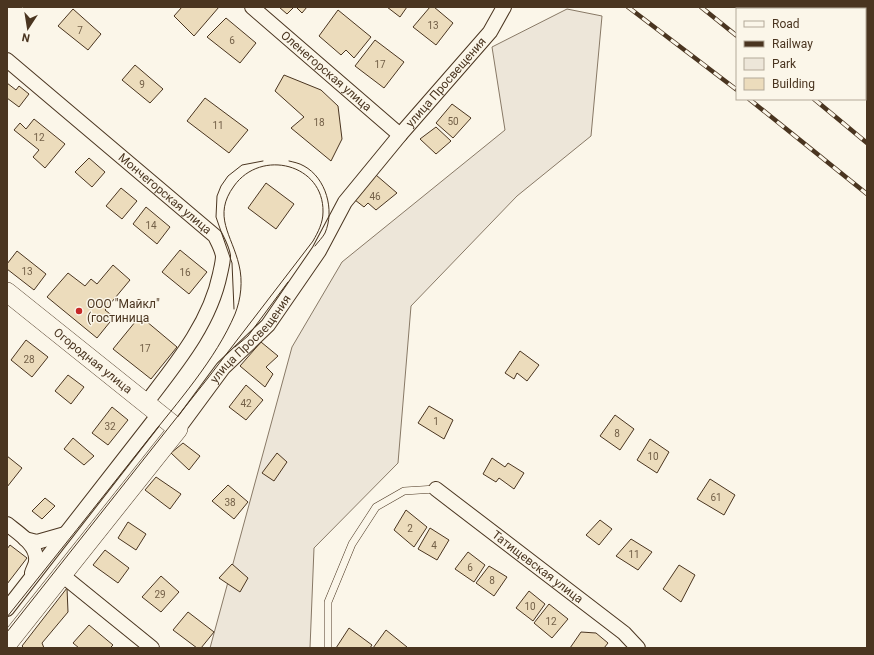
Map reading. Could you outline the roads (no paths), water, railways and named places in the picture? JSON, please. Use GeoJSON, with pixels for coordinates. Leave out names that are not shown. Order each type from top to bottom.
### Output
{"type":"FeatureCollection","features":[{"type":"Feature","properties":{"kind":"street","name":"Оленегорская улица"},"geometry":{"type":"LineString","coordinates":[[252,7],[400,135]]}},
{"type":"Feature","properties":{"kind":"street","name":"улица Просвещения"},"geometry":{"type":"LineString","coordinates":[[7,644],[178,429],[224,368],[268,325],[319,251],[344,202],[490,32],[504,7]]}},
{"type":"Feature","properties":{"kind":"street","name":"Мончегорская улица"},"geometry":{"type":"LineString","coordinates":[[7,60],[215,236],[220,245],[223,257],[216,291],[197,332],[176,364],[153,409]]}},
{"type":"Feature","properties":{"kind":"street","name":"Огородная улица"},"geometry":{"type":"LineString","coordinates":[[7,292],[178,429]]}},
{"type":"Feature","properties":{"kind":"street"},"geometry":{"type":"LineString","coordinates":[[7,608],[67,533],[153,409]]}},
{"type":"Feature","properties":{"kind":"street","name":"Татищевская улица"},"geometry":{"type":"LineString","coordinates":[[436,489],[624,633],[638,648]]}},
{"type":"Feature","properties":{"kind":"street"},"geometry":{"type":"LineString","coordinates":[[7,524],[26,539],[35,551],[36,560],[31,578]]}},
{"type":"Feature","properties":{"kind":"street"},"geometry":{"type":"LineString","coordinates":[[26,539],[37,542],[67,533]]}},
{"type":"Feature","properties":{"kind":"street"},"geometry":{"type":"LineString","coordinates":[[62,575],[152,648]]}},
{"type":"Feature","properties":{"kind":"lane"},"geometry":{"type":"LineString","coordinates":[[328,648],[328,602],[356,538],[376,507],[404,491],[436,489]]}},
{"type":"Feature","properties":{"kind":"tram line"},"geometry":{"type":"LineString","coordinates":[[234,309],[232,263],[216,217],[217,196],[221,186],[228,176],[242,165],[263,161]]}},
{"type":"Feature","properties":{"kind":"tram line"},"geometry":{"type":"LineString","coordinates":[[289,161],[302,165],[312,171],[323,186],[326,195],[329,205],[328,224],[324,235],[315,246]]}},
{"type":"Feature","properties":{"kind":"tram line"},"geometry":{"type":"LineString","coordinates":[[7,617],[183,396],[207,364],[227,331],[237,308],[241,284],[239,265],[224,216],[228,197],[234,186],[246,174],[259,167],[274,165],[289,167],[302,173],[313,182],[321,196],[323,212],[322,220],[313,241],[208,378],[7,632]]}},
{"type":"Feature","properties":{"kind":"tram line"},"geometry":{"type":"LineString","coordinates":[[235,347],[248,336],[288,282]]}},
{"type":"Feature","properties":{"kind":"railway"},"geometry":{"type":"LineString","coordinates":[[628,7],[736,89]]}},
{"type":"Feature","properties":{"kind":"railway"},"geometry":{"type":"LineString","coordinates":[[701,7],[736,35]]}},
{"type":"Feature","properties":{"kind":"railway"},"geometry":{"type":"LineString","coordinates":[[750,100],[867,194]]}},
{"type":"Feature","properties":{"kind":"railway"},"geometry":{"type":"LineString","coordinates":[[815,100],[867,143]]}},
{"type":"Feature","properties":{"kind":"place","name":"ООО \"Майкл\" (гостиница"},"geometry":{"type":"Point","coordinates":[79,311]}}]}
